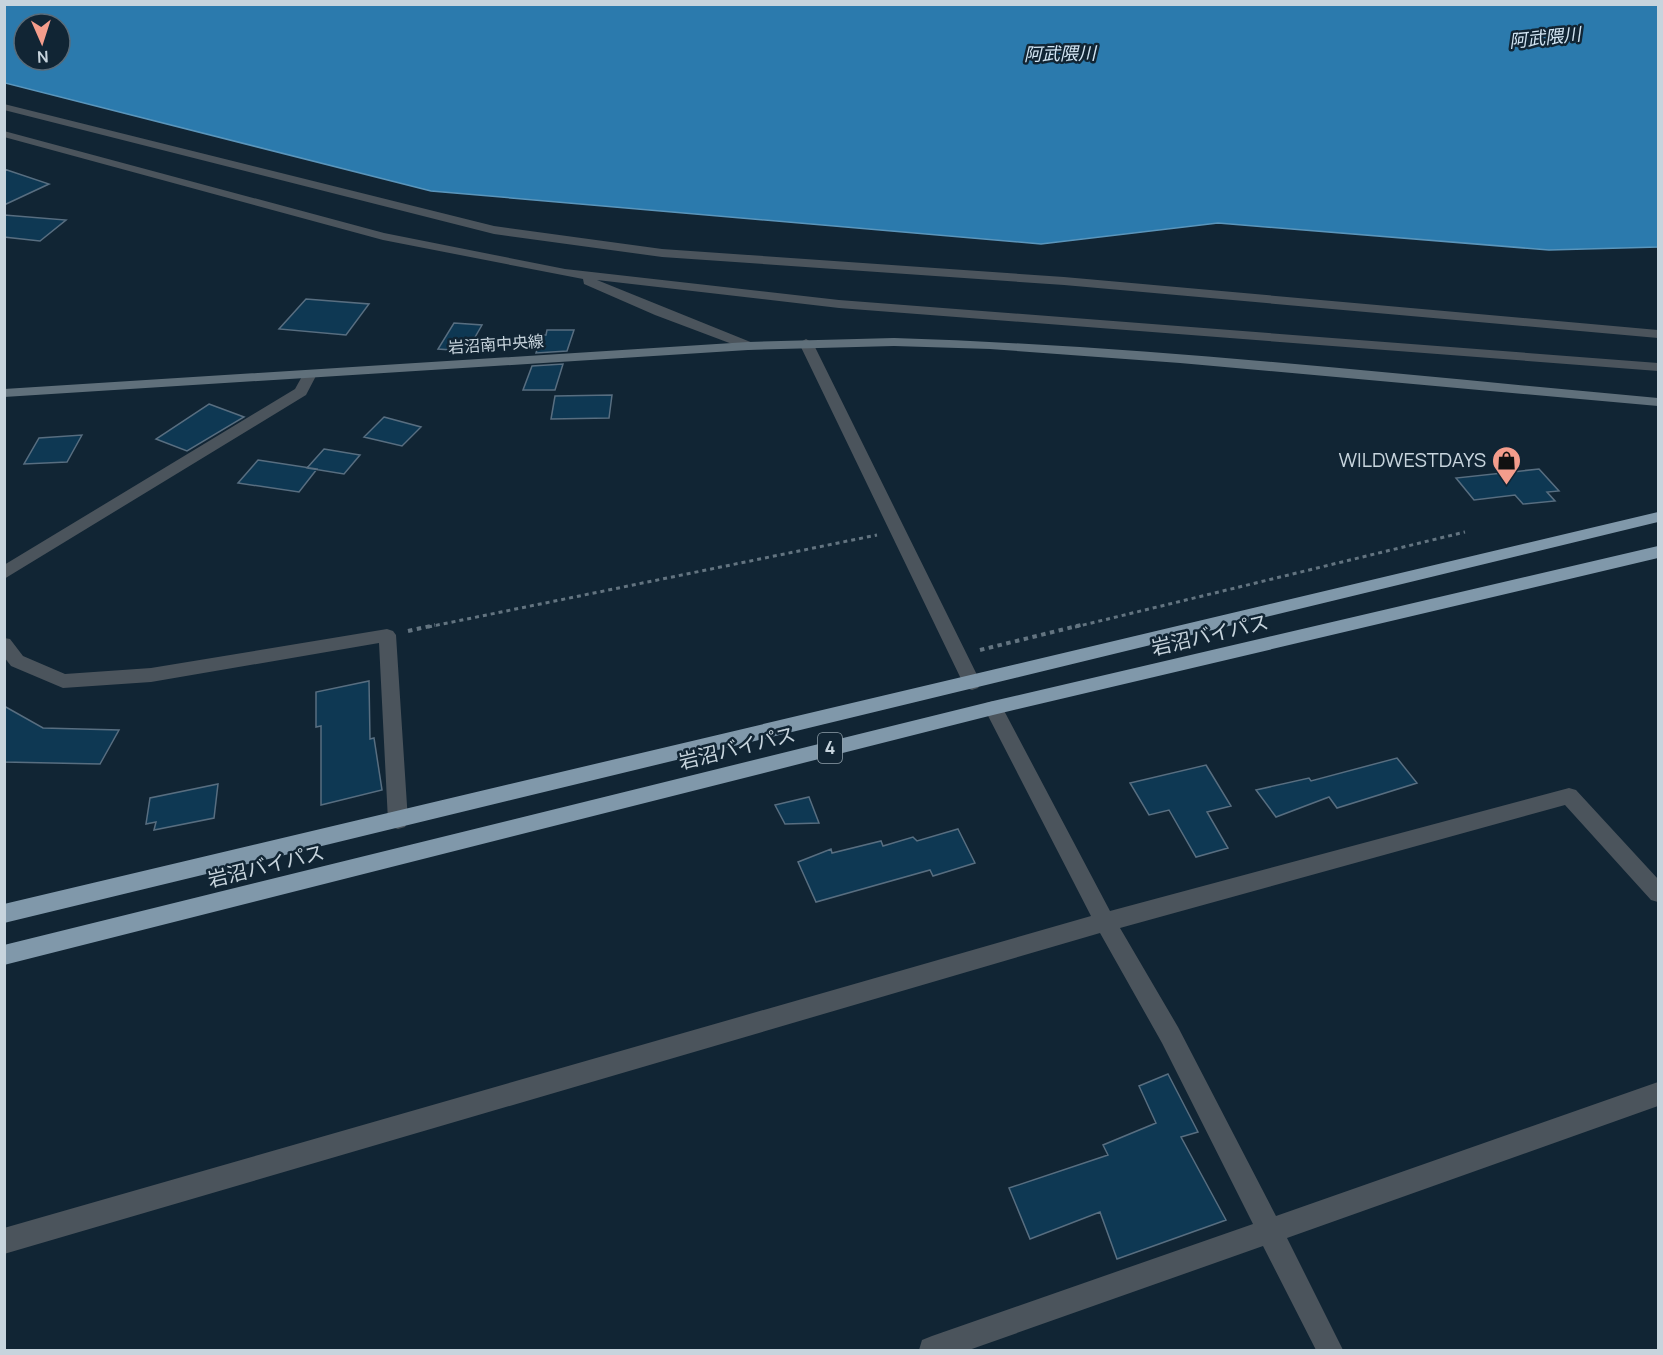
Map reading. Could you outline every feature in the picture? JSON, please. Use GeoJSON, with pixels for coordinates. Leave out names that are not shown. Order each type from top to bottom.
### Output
{"type":"FeatureCollection","features":[{"type":"Feature","properties":{"kind":"highway","name":"岩沼バイパス"},"geometry":{"type":"LineString","coordinates":[[4,915],[1659,518]]}},
{"type":"Feature","properties":{"kind":"highway","name":"岩沼バイパス"},"geometry":{"type":"LineString","coordinates":[[4,955],[993,708],[1659,552]]}},
{"type":"Feature","properties":{"kind":"street"},"geometry":{"type":"LineString","coordinates":[[4,107],[494,230],[650,252],[1076,282],[1659,334]]}},
{"type":"Feature","properties":{"kind":"street"},"geometry":{"type":"LineString","coordinates":[[4,134],[383,236],[564,273],[839,304],[1659,368]]}},
{"type":"Feature","properties":{"kind":"street"},"geometry":{"type":"LineString","coordinates":[[564,273],[598,284],[660,312],[748,346]]}},
{"type":"Feature","properties":{"kind":"street","name":"岩沼南中央線"},"geometry":{"type":"LineString","coordinates":[[4,393],[748,346],[894,342],[990,345],[1180,359],[1659,402]]}},
{"type":"Feature","properties":{"kind":"street"},"geometry":{"type":"LineString","coordinates":[[806,344],[972,683]]}},
{"type":"Feature","properties":{"kind":"street"},"geometry":{"type":"LineString","coordinates":[[4,573],[301,392],[310,374]]}},
{"type":"Feature","properties":{"kind":"street"},"geometry":{"type":"LineString","coordinates":[[4,644],[16,662],[63,681],[151,675],[387,635],[398,821]]}},
{"type":"Feature","properties":{"kind":"street"},"geometry":{"type":"LineString","coordinates":[[993,708],[1106,922],[1170,1035],[1330,1350]]}},
{"type":"Feature","properties":{"kind":"street"},"geometry":{"type":"LineString","coordinates":[[4,1241],[1106,922],[1569,796],[1659,893]]}},
{"type":"Feature","properties":{"kind":"street"},"geometry":{"type":"LineString","coordinates":[[932,1350],[1659,1094]]}},
{"type":"Feature","properties":{"kind":"path"},"geometry":{"type":"LineString","coordinates":[[387,635],[898,531]]}},
{"type":"Feature","properties":{"kind":"path"},"geometry":{"type":"LineString","coordinates":[[959,656],[1465,532]]}},
{"type":"Feature","properties":{"kind":"water","name":"阿武隈川"},"geometry":{"type":"Polygon","coordinates":[[[4,5],[1658,5],[1658,247],[1549,250],[1218,223],[1041,244],[431,191],[5,83],[4,5]]]}},
{"type":"Feature","properties":{"kind":"building"},"geometry":{"type":"Polygon","coordinates":[[[4,169],[49,184],[4,205],[4,169]]]}},
{"type":"Feature","properties":{"kind":"building"},"geometry":{"type":"Polygon","coordinates":[[[4,215],[66,220],[40,241],[4,237],[4,215]]]}},
{"type":"Feature","properties":{"kind":"building"},"geometry":{"type":"Polygon","coordinates":[[[306,299],[369,304],[346,335],[279,329],[306,299]]]}},
{"type":"Feature","properties":{"kind":"building"},"geometry":{"type":"Polygon","coordinates":[[[454,323],[482,325],[467,351],[438,349],[454,323]]]}},
{"type":"Feature","properties":{"kind":"building"},"geometry":{"type":"Polygon","coordinates":[[[547,330],[574,330],[567,351],[536,353],[542,335],[546,335],[547,330]]]}},
{"type":"Feature","properties":{"kind":"building"},"geometry":{"type":"Polygon","coordinates":[[[563,364],[555,390],[523,390],[532,366],[563,364]]]}},
{"type":"Feature","properties":{"kind":"building"},"geometry":{"type":"Polygon","coordinates":[[[612,395],[609,418],[551,419],[555,396],[612,395]]]}},
{"type":"Feature","properties":{"kind":"building"},"geometry":{"type":"Polygon","coordinates":[[[209,404],[244,417],[187,451],[156,439],[209,404]]]}},
{"type":"Feature","properties":{"kind":"building"},"geometry":{"type":"Polygon","coordinates":[[[384,417],[421,427],[402,446],[364,437],[384,417]]]}},
{"type":"Feature","properties":{"kind":"building"},"geometry":{"type":"Polygon","coordinates":[[[82,435],[67,462],[24,464],[39,438],[82,435]]]}},
{"type":"Feature","properties":{"kind":"building"},"geometry":{"type":"Polygon","coordinates":[[[324,449],[360,455],[344,474],[307,468],[324,449]]]}},
{"type":"Feature","properties":{"kind":"building"},"geometry":{"type":"Polygon","coordinates":[[[258,460],[317,469],[299,492],[238,483],[258,460]]]}},
{"type":"Feature","properties":{"kind":"building","name":"WILDWESTDAYS"},"geometry":{"type":"Polygon","coordinates":[[[1539,469],[1559,491],[1547,492],[1555,501],[1523,504],[1515,495],[1474,500],[1456,478],[1539,469]]]}},
{"type":"Feature","properties":{"kind":"building"},"geometry":{"type":"Polygon","coordinates":[[[369,681],[370,739],[374,738],[382,790],[321,805],[321,726],[316,727],[316,692],[369,681]]]}},
{"type":"Feature","properties":{"kind":"building"},"geometry":{"type":"Polygon","coordinates":[[[4,706],[43,728],[119,730],[100,764],[4,762],[4,706]]]}},
{"type":"Feature","properties":{"kind":"building"},"geometry":{"type":"Polygon","coordinates":[[[1397,758],[1417,783],[1337,808],[1329,797],[1276,817],[1256,790],[1309,778],[1311,781],[1397,758]]]}},
{"type":"Feature","properties":{"kind":"building"},"geometry":{"type":"Polygon","coordinates":[[[1206,765],[1231,806],[1207,812],[1228,848],[1196,857],[1169,810],[1149,815],[1130,783],[1206,765]]]}},
{"type":"Feature","properties":{"kind":"building"},"geometry":{"type":"Polygon","coordinates":[[[218,784],[214,818],[154,830],[156,822],[146,824],[150,798],[218,784]]]}},
{"type":"Feature","properties":{"kind":"building"},"geometry":{"type":"Polygon","coordinates":[[[809,797],[819,823],[785,824],[775,805],[809,797]]]}},
{"type":"Feature","properties":{"kind":"building"},"geometry":{"type":"Polygon","coordinates":[[[958,829],[975,863],[933,876],[930,870],[816,902],[798,862],[831,849],[832,853],[881,841],[883,846],[913,837],[917,841],[958,829]]]}},
{"type":"Feature","properties":{"kind":"building"},"geometry":{"type":"Polygon","coordinates":[[[1168,1074],[1198,1132],[1181,1137],[1226,1220],[1117,1259],[1100,1212],[1030,1239],[1009,1188],[1108,1155],[1103,1145],[1156,1123],[1139,1086],[1168,1074]]]}},
{"type":"Feature","properties":{"kind":"place","name":"WILDWESTDAYS"},"geometry":{"type":"Point","coordinates":[1507,486]}}]}
